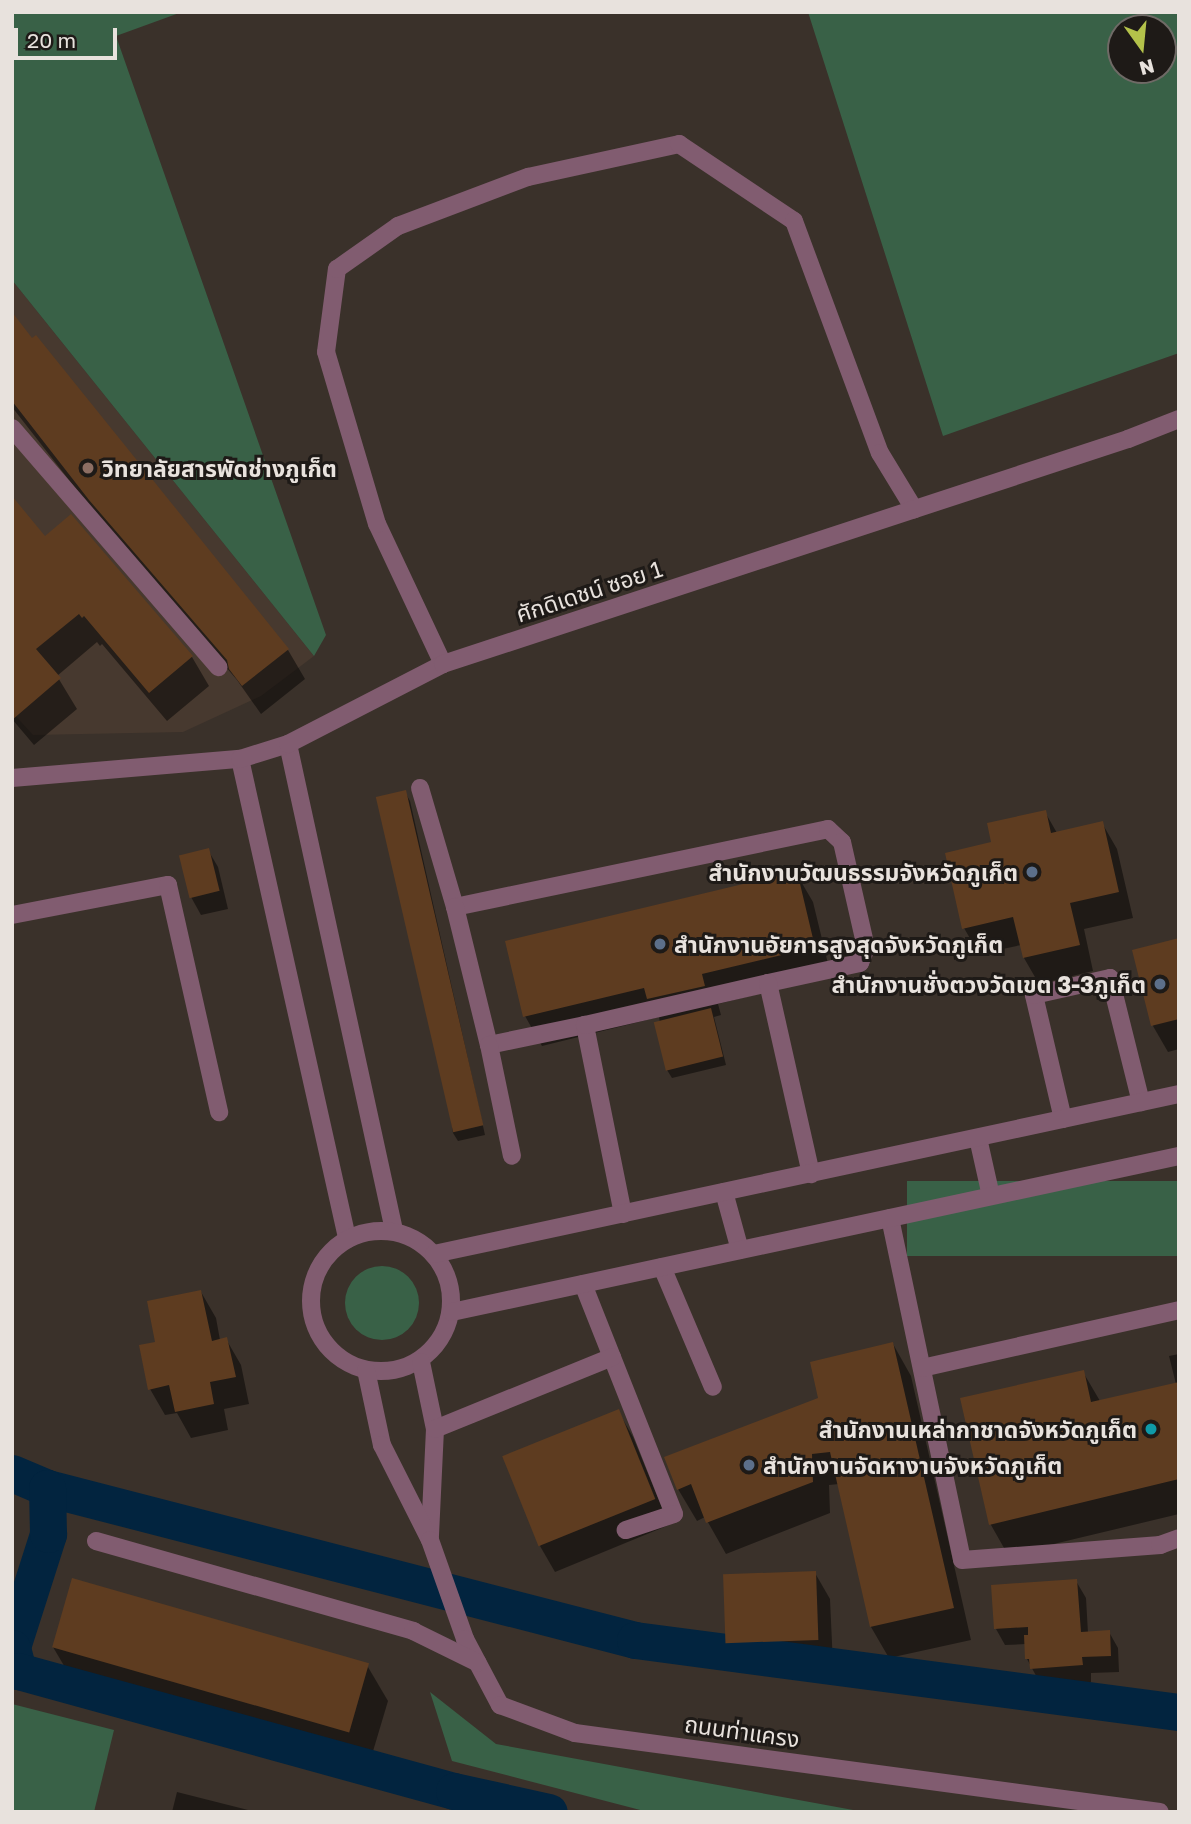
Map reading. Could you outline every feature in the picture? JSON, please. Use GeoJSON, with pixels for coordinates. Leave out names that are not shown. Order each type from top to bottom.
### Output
{"type":"FeatureCollection","features":[{"type":"Feature","properties":{"kind":"street"},"geometry":{"type":"LineString","coordinates":[[443,664],[377,524],[326,352],[337,269],[398,226],[528,177],[679,144],[794,220],[880,453],[914,509]]}},
{"type":"Feature","properties":{"kind":"street","name":"ศักดิเดชน์ ซอย 1"},"geometry":{"type":"LineString","coordinates":[[12,778],[240,760],[288,744],[443,664],[1128,439],[1179,419]]}},
{"type":"Feature","properties":{"kind":"street"},"geometry":{"type":"LineString","coordinates":[[12,428],[218,667]]}},
{"type":"Feature","properties":{"kind":"street"},"geometry":{"type":"LineString","coordinates":[[288,744],[394,1232]]}},
{"type":"Feature","properties":{"kind":"street"},"geometry":{"type":"LineString","coordinates":[[240,760],[347,1239]]}},
{"type":"Feature","properties":{"kind":"street"},"geometry":{"type":"LineString","coordinates":[[420,788],[455,907],[489,1045],[512,1156]]}},
{"type":"Feature","properties":{"kind":"street"},"geometry":{"type":"LineString","coordinates":[[455,907],[828,829],[842,842],[866,948],[860,963],[489,1045]]}},
{"type":"Feature","properties":{"kind":"street"},"geometry":{"type":"LineString","coordinates":[[12,915],[168,886],[219,1112]]}},
{"type":"Feature","properties":{"kind":"street"},"geometry":{"type":"LineString","coordinates":[[1063,1119],[1034,995],[1110,978],[1141,1102]]}},
{"type":"Feature","properties":{"kind":"street"},"geometry":{"type":"LineString","coordinates":[[768,983],[811,1174]]}},
{"type":"Feature","properties":{"kind":"street"},"geometry":{"type":"LineString","coordinates":[[585,1025],[622,1214]]}},
{"type":"Feature","properties":{"kind":"street"},"geometry":{"type":"LineString","coordinates":[[434,1255],[1179,1094]]}},
{"type":"Feature","properties":{"kind":"street"},"geometry":{"type":"LineString","coordinates":[[978,1138],[991,1196]]}},
{"type":"Feature","properties":{"kind":"street"},"geometry":{"type":"LineString","coordinates":[[452,1312],[1179,1156]]}},
{"type":"Feature","properties":{"kind":"street"},"geometry":{"type":"LineString","coordinates":[[724,1192],[740,1250]]}},
{"type":"Feature","properties":{"kind":"street"},"geometry":{"type":"LineString","coordinates":[[890,1218],[962,1560],[1160,1545],[1179,1538]]}},
{"type":"Feature","properties":{"kind":"street"},"geometry":{"type":"LineString","coordinates":[[377,1231],[394,1232],[417,1241],[434,1255],[449,1283],[452,1312],[439,1340],[421,1362],[383,1371],[366,1370],[346,1363],[327,1347],[314,1326],[310,1302],[313,1280],[328,1254],[347,1239],[377,1231]]}},
{"type":"Feature","properties":{"kind":"street"},"geometry":{"type":"LineString","coordinates":[[662,1267],[713,1387]]}},
{"type":"Feature","properties":{"kind":"street"},"geometry":{"type":"LineString","coordinates":[[583,1284],[674,1514],[626,1530]]}},
{"type":"Feature","properties":{"kind":"street"},"geometry":{"type":"LineString","coordinates":[[922,1367],[1179,1310]]}},
{"type":"Feature","properties":{"kind":"street"},"geometry":{"type":"LineString","coordinates":[[435,1429],[612,1357]]}},
{"type":"Feature","properties":{"kind":"street","name":"ถนนท่าแครง"},"geometry":{"type":"LineString","coordinates":[[421,1362],[435,1429],[430,1540]]}},
{"type":"Feature","properties":{"kind":"street","name":"ถนนท่าแครง"},"geometry":{"type":"LineString","coordinates":[[366,1370],[382,1445],[430,1540],[465,1639],[500,1705],[575,1733],[1160,1812]]}},
{"type":"Feature","properties":{"kind":"street"},"geometry":{"type":"LineString","coordinates":[[96,1541],[413,1631],[478,1664]]}},
{"type":"Feature","properties":{"kind":"shaded area","name":"วิทยาลัยสารพัดช่างภูเก็ต"},"geometry":{"type":"Polygon","coordinates":[[[12,280],[314,656],[261,696],[183,732],[33,735],[12,712],[12,280]]]}},
{"type":"Feature","properties":{"kind":"green space"},"geometry":{"type":"Polygon","coordinates":[[[12,12],[182,12],[116,36],[326,635],[314,656],[12,280],[12,12]]]}},
{"type":"Feature","properties":{"kind":"green space"},"geometry":{"type":"Polygon","coordinates":[[[808,12],[1179,12],[1179,353],[943,436],[808,12]]]}},
{"type":"Feature","properties":{"kind":"green space"},"geometry":{"type":"Polygon","coordinates":[[[907,1181],[1179,1181],[1179,1256],[907,1256],[907,1181]]]}},
{"type":"Feature","properties":{"kind":"green space"},"geometry":{"type":"Polygon","coordinates":[[[382,1266],[396,1269],[408,1277],[416,1289],[419,1303],[416,1317],[408,1329],[396,1337],[382,1340],[368,1337],[356,1329],[348,1317],[345,1303],[348,1289],[356,1277],[368,1269],[382,1266]]]}},
{"type":"Feature","properties":{"kind":"green space"},"geometry":{"type":"Polygon","coordinates":[[[430,1692],[496,1744],[864,1812],[648,1812],[452,1761],[430,1692]]]}},
{"type":"Feature","properties":{"kind":"green space"},"geometry":{"type":"Polygon","coordinates":[[[12,1704],[114,1730],[94,1812],[12,1812],[12,1704]]]}},
{"type":"Feature","properties":{"kind":"building"},"geometry":{"type":"Polygon","coordinates":[[[12,312],[32,338],[36,335],[289,649],[242,686],[229,669],[227,660],[89,500],[12,401],[12,312]]]}},
{"type":"Feature","properties":{"kind":"building"},"geometry":{"type":"Polygon","coordinates":[[[12,496],[45,536],[71,514],[193,656],[149,693],[84,616],[82,618],[79,614],[36,649],[61,678],[12,720],[12,496]]]}},
{"type":"Feature","properties":{"kind":"building"},"geometry":{"type":"Polygon","coordinates":[[[406,790],[483,1125],[453,1132],[376,797],[406,790]]]}},
{"type":"Feature","properties":{"kind":"building","name":"สำนักงานวัฒนธรรมจังหวัดภูเก็ต"},"geometry":{"type":"Polygon","coordinates":[[[1046,810],[1051,833],[1103,821],[1119,892],[1070,903],[1080,945],[1023,958],[1013,917],[962,929],[945,853],[991,842],[987,823],[1046,810]]]}},
{"type":"Feature","properties":{"kind":"building"},"geometry":{"type":"Polygon","coordinates":[[[209,848],[220,891],[190,898],[179,855],[209,848]]]}},
{"type":"Feature","properties":{"kind":"building","name":"สำนักงานอัยการสูงสุดจังหวัดภูเก็ต"},"geometry":{"type":"Polygon","coordinates":[[[797,871],[815,947],[702,974],[705,986],[647,999],[644,988],[523,1017],[505,941],[797,871]]]}},
{"type":"Feature","properties":{"kind":"building","name":"สำนักงานชั่งตวงวัดเขต 3-3ภูเก็ต"},"geometry":{"type":"Polygon","coordinates":[[[1179,938],[1179,1019],[1151,1026],[1132,950],[1179,938]]]}},
{"type":"Feature","properties":{"kind":"building"},"geometry":{"type":"Polygon","coordinates":[[[711,1008],[723,1057],[666,1071],[654,1022],[711,1008]]]}},
{"type":"Feature","properties":{"kind":"building"},"geometry":{"type":"Polygon","coordinates":[[[201,1290],[212,1341],[227,1337],[236,1377],[210,1382],[214,1404],[175,1412],[169,1385],[148,1390],[139,1345],[155,1342],[147,1301],[201,1290]]]}},
{"type":"Feature","properties":{"kind":"building"},"geometry":{"type":"Polygon","coordinates":[[[893,1342],[954,1608],[870,1627],[830,1452],[812,1454],[813,1482],[706,1523],[691,1484],[677,1490],[664,1457],[818,1398],[810,1362],[893,1342]]]}},
{"type":"Feature","properties":{"kind":"building"},"geometry":{"type":"Polygon","coordinates":[[[1084,1370],[1091,1402],[1179,1382],[1179,1479],[989,1525],[960,1398],[1084,1370]]]}},
{"type":"Feature","properties":{"kind":"building"},"geometry":{"type":"Polygon","coordinates":[[[619,1409],[655,1499],[539,1546],[502,1456],[619,1409]]]}},
{"type":"Feature","properties":{"kind":"building"},"geometry":{"type":"Polygon","coordinates":[[[816,1571],[818,1640],[725,1643],[723,1574],[816,1571]]]}},
{"type":"Feature","properties":{"kind":"building"},"geometry":{"type":"Polygon","coordinates":[[[72,1578],[369,1663],[349,1732],[52,1647],[72,1578]]]}},
{"type":"Feature","properties":{"kind":"building"},"geometry":{"type":"Polygon","coordinates":[[[1077,1579],[1081,1632],[1110,1630],[1111,1656],[1082,1657],[1083,1665],[1030,1669],[1029,1659],[1025,1659],[1024,1635],[1028,1635],[1028,1627],[994,1629],[991,1585],[1077,1579]]]}},
{"type":"Feature","properties":{"kind":"waterway"},"geometry":{"type":"LineString","coordinates":[[12,1473],[47,1488],[635,1640],[1179,1712]]}},
{"type":"Feature","properties":{"kind":"waterway"},"geometry":{"type":"LineString","coordinates":[[12,1647],[48,1534],[47,1488]]}},
{"type":"Feature","properties":{"kind":"waterway"},"geometry":{"type":"LineString","coordinates":[[12,1648],[18,1671],[454,1791],[549,1812]]}},
{"type":"Feature","properties":{"kind":"place","name":"วิทยาลัยสารพัดช่างภูเก็ต"},"geometry":{"type":"Point","coordinates":[88,468]}},
{"type":"Feature","properties":{"kind":"place","name":"สำนักงานวัฒนธรรมจังหวัดภูเก็ต"},"geometry":{"type":"Point","coordinates":[1032,872]}},
{"type":"Feature","properties":{"kind":"place","name":"สำนักงานอัยการสูงสุดจังหวัดภูเก็ต"},"geometry":{"type":"Point","coordinates":[660,944]}},
{"type":"Feature","properties":{"kind":"place","name":"สำนักงานชั่งตวงวัดเขต 3-3ภูเก็ต"},"geometry":{"type":"Point","coordinates":[1160,984]}},
{"type":"Feature","properties":{"kind":"place","name":"สำนักงานเหล่ากาชาดจังหวัดภูเก็ต"},"geometry":{"type":"Point","coordinates":[1151,1429]}},
{"type":"Feature","properties":{"kind":"place","name":"สำนักงานจัดหางานจังหวัดภูเก็ต"},"geometry":{"type":"Point","coordinates":[749,1465]}}]}
